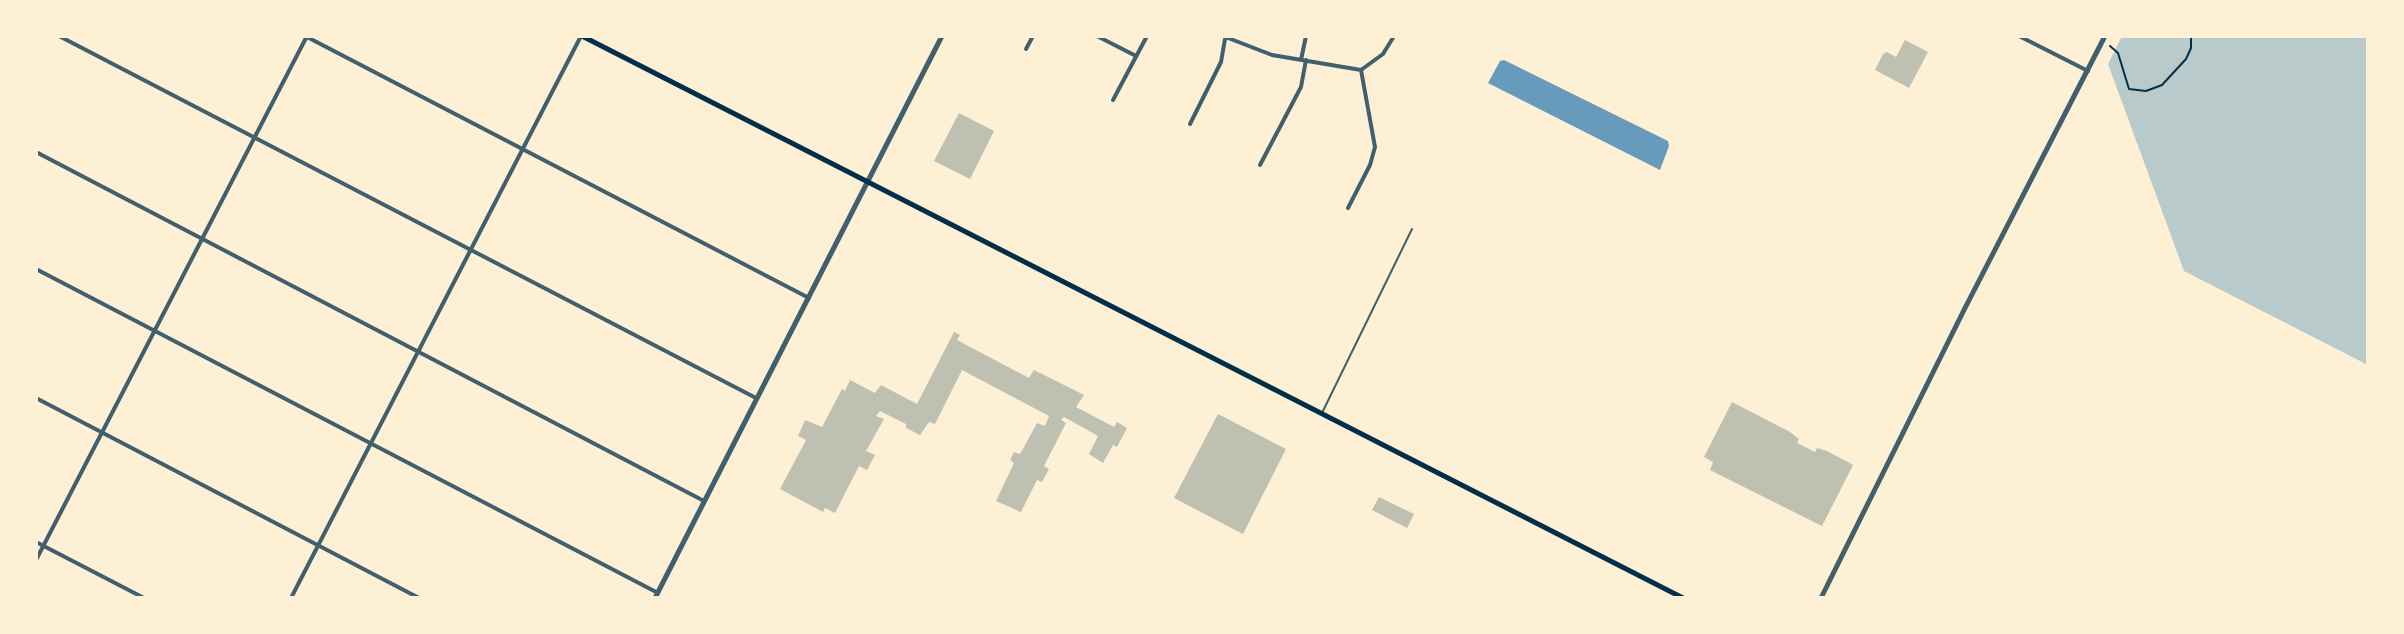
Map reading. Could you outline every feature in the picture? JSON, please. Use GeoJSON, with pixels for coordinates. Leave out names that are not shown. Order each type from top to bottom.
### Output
{"type":"FeatureCollection","features":[{"type":"Feature","properties":{"kind":"main road"},"geometry":{"type":"LineString","coordinates":[[582,36],[1683,598]]}},
{"type":"Feature","properties":{"kind":"street"},"geometry":{"type":"LineString","coordinates":[[59,36],[757,399]]}},
{"type":"Feature","properties":{"kind":"street"},"geometry":{"type":"LineString","coordinates":[[36,560],[306,36],[809,298]]}},
{"type":"Feature","properties":{"kind":"street"},"geometry":{"type":"LineString","coordinates":[[291,598],[582,36]]}},
{"type":"Feature","properties":{"kind":"street"},"geometry":{"type":"LineString","coordinates":[[36,269],[370,442],[657,596],[942,36]]}},
{"type":"Feature","properties":{"kind":"street"},"geometry":{"type":"LineString","coordinates":[[1026,49],[1033,36]]}},
{"type":"Feature","properties":{"kind":"street"},"geometry":{"type":"LineString","coordinates":[[1097,36],[1136,56]]}},
{"type":"Feature","properties":{"kind":"street"},"geometry":{"type":"LineString","coordinates":[[1113,100],[1147,36]]}},
{"type":"Feature","properties":{"kind":"street"},"geometry":{"type":"LineString","coordinates":[[1190,124],[1221,62],[1225,36],[1272,55],[1361,70],[1383,54],[1394,36]]}},
{"type":"Feature","properties":{"kind":"street"},"geometry":{"type":"LineString","coordinates":[[1260,165],[1301,87],[1306,36]]}},
{"type":"Feature","properties":{"kind":"street"},"geometry":{"type":"LineString","coordinates":[[2019,36],[2088,71]]}},
{"type":"Feature","properties":{"kind":"street"},"geometry":{"type":"LineString","coordinates":[[1821,598],[1958,321],[2104,38]]}},
{"type":"Feature","properties":{"kind":"street"},"geometry":{"type":"LineString","coordinates":[[1348,208],[1370,165],[1375,147],[1361,70]]}},
{"type":"Feature","properties":{"kind":"street"},"geometry":{"type":"LineString","coordinates":[[36,152],[705,501]]}},
{"type":"Feature","properties":{"kind":"street"},"geometry":{"type":"LineString","coordinates":[[36,398],[419,598]]}},
{"type":"Feature","properties":{"kind":"street"},"geometry":{"type":"LineString","coordinates":[[36,542],[144,598]]}},
{"type":"Feature","properties":{"kind":"lane"},"geometry":{"type":"LineString","coordinates":[[1322,414],[1412,229]]}},
{"type":"Feature","properties":{"kind":"path"},"geometry":{"type":"LineString","coordinates":[[2104,38],[2118,53],[2129,89],[2146,91],[2162,85],[2186,59],[2190,53],[2191,36]]}},
{"type":"Feature","properties":{"kind":"shaded area"},"geometry":{"type":"Polygon","coordinates":[[[2122,36],[2368,36],[2368,365],[2184,271],[2108,64],[2122,36]]]}},
{"type":"Feature","properties":{"kind":"water"},"geometry":{"type":"Polygon","coordinates":[[[1504,60],[1668,141],[1660,170],[1488,83],[1500,61],[1504,60]]]}},
{"type":"Feature","properties":{"kind":"building"},"geometry":{"type":"Polygon","coordinates":[[[1905,40],[1928,52],[1909,88],[1875,70],[1883,54],[1887,52],[1896,57],[1905,40]]]}},
{"type":"Feature","properties":{"kind":"building"},"geometry":{"type":"Polygon","coordinates":[[[959,113],[994,131],[970,179],[934,161],[959,113]]]}},
{"type":"Feature","properties":{"kind":"building"},"geometry":{"type":"Polygon","coordinates":[[[954,332],[960,335],[957,340],[1029,378],[1034,370],[1084,395],[1076,407],[1114,427],[1117,422],[1127,428],[1117,447],[1113,445],[1103,463],[1089,454],[1098,436],[1064,417],[1061,420],[1066,423],[1044,466],[1049,469],[1042,482],[1037,480],[1021,512],[996,501],[1014,463],[1010,460],[1014,452],[1020,454],[1037,423],[1045,426],[1049,416],[962,370],[935,424],[929,422],[920,435],[880,411],[876,416],[884,419],[866,451],[875,455],[867,470],[859,466],[835,513],[825,508],[823,512],[780,489],[806,440],[798,436],[805,420],[822,427],[850,380],[875,393],[881,385],[917,404],[954,332]]]}},
{"type":"Feature","properties":{"kind":"building"},"geometry":{"type":"Polygon","coordinates":[[[1732,402],[1790,432],[1799,439],[1797,443],[1815,452],[1817,448],[1827,451],[1853,465],[1822,526],[1710,470],[1713,462],[1704,457],[1732,402]]]}},
{"type":"Feature","properties":{"kind":"building"},"geometry":{"type":"Polygon","coordinates":[[[1218,414],[1286,449],[1243,534],[1174,498],[1218,414]]]}},
{"type":"Feature","properties":{"kind":"building"},"geometry":{"type":"Polygon","coordinates":[[[1379,497],[1414,514],[1407,528],[1372,510],[1379,497]]]}}]}
